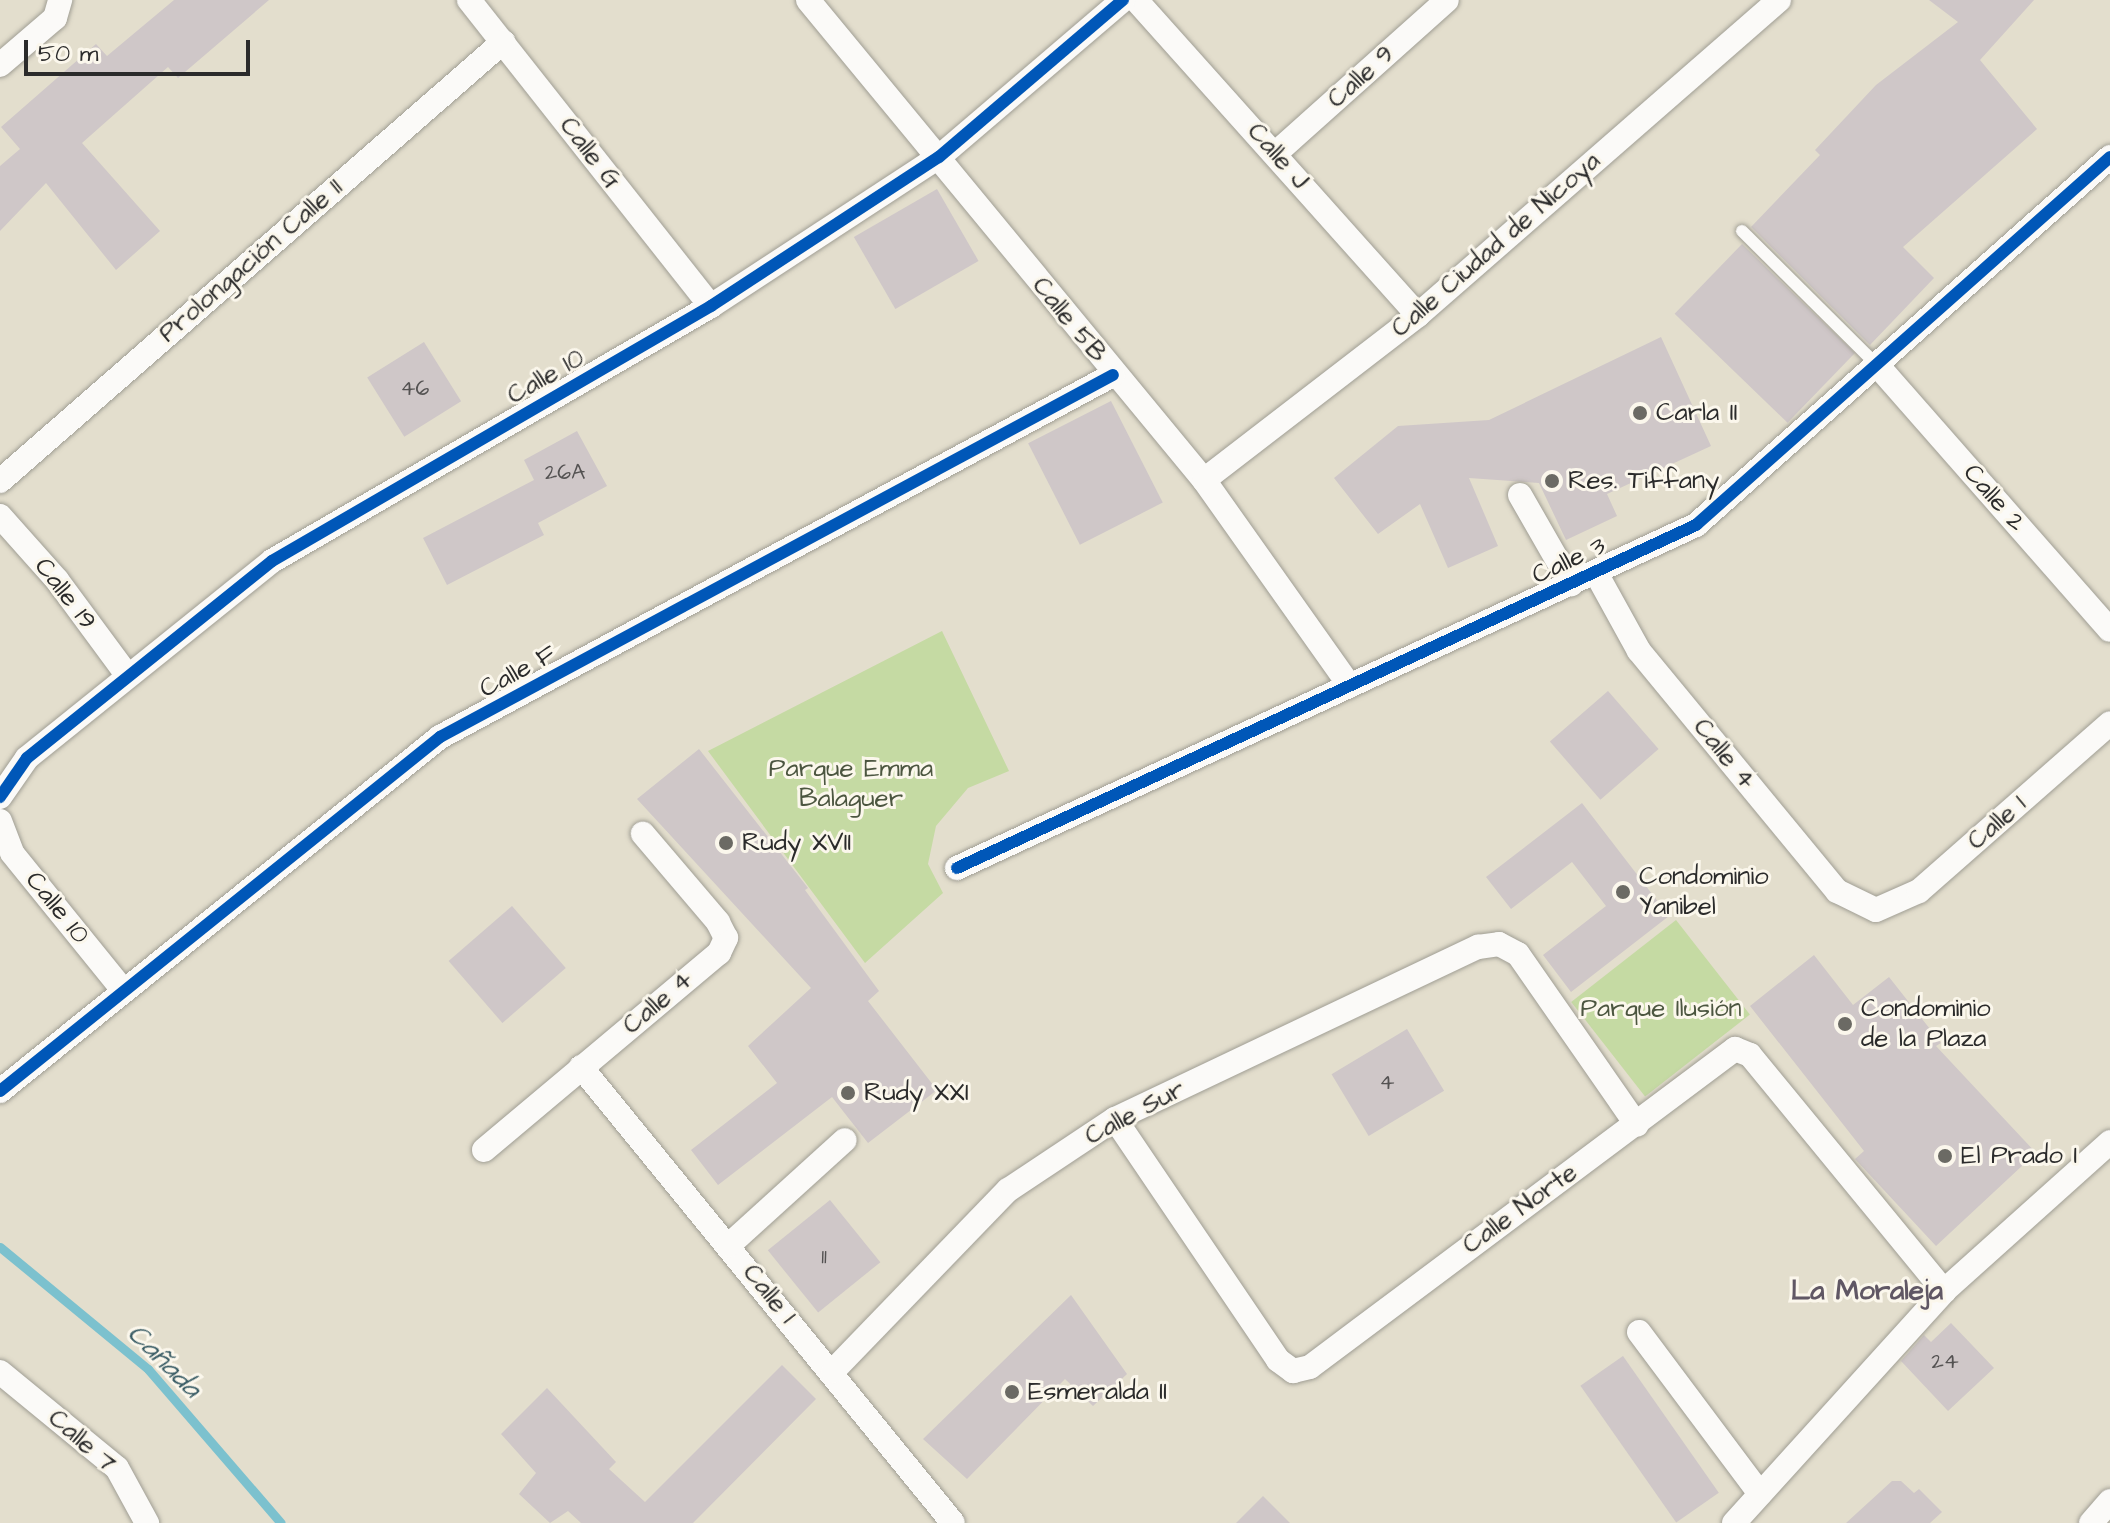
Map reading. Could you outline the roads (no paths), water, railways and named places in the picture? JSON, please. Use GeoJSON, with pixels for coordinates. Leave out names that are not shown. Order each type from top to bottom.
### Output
{"type":"FeatureCollection","features":[{"type":"Feature","properties":{"kind":"street"},"geometry":{"type":"LineString","coordinates":[[0,65],[55,18],[60,0]]}},
{"type":"Feature","properties":{"kind":"street","name":"Calle G"},"geometry":{"type":"LineString","coordinates":[[469,0],[711,306]]}},
{"type":"Feature","properties":{"kind":"street","name":"Calle 5B"},"geometry":{"type":"LineString","coordinates":[[808,0],[939,157],[1113,375],[1204,480],[1350,686]]}},
{"type":"Feature","properties":{"kind":"street","name":"Calle 10"},"geometry":{"type":"LineString","coordinates":[[0,797],[27,758],[272,561],[711,306],[939,157],[1123,0]]}},
{"type":"Feature","properties":{"kind":"street","name":"Calle J"},"geometry":{"type":"LineString","coordinates":[[1136,0],[1418,315]]}},
{"type":"Feature","properties":{"kind":"street","name":"Calle 9"},"geometry":{"type":"LineString","coordinates":[[1276,153],[1447,0]]}},
{"type":"Feature","properties":{"kind":"street","name":"Calle Ciudad de Nicoya"},"geometry":{"type":"LineString","coordinates":[[1204,480],[1418,315],[1779,0]]}},
{"type":"Feature","properties":{"kind":"street","name":"Prolongación Calle 11"},"geometry":{"type":"LineString","coordinates":[[0,481],[503,42]]}},
{"type":"Feature","properties":{"kind":"street","name":"Calle 3"},"geometry":{"type":"LineString","coordinates":[[957,868],[1596,573],[1705,519],[2110,157]]}},
{"type":"Feature","properties":{"kind":"street","name":"Calle 2"},"geometry":{"type":"LineString","coordinates":[[1878,366],[2110,630]]}},
{"type":"Feature","properties":{"kind":"street","name":"Calle F"},"geometry":{"type":"LineString","coordinates":[[0,1091],[440,737],[1113,375]]}},
{"type":"Feature","properties":{"kind":"street"},"geometry":{"type":"LineString","coordinates":[[1520,495],[1571,584]]}},
{"type":"Feature","properties":{"kind":"street","name":"Calle 19"},"geometry":{"type":"LineString","coordinates":[[0,516],[57,580],[127,675]]}},
{"type":"Feature","properties":{"kind":"street","name":"Calle 4"},"geometry":{"type":"LineString","coordinates":[[1596,573],[1639,651],[1827,879],[1855,904],[1876,910]]}},
{"type":"Feature","properties":{"kind":"street","name":"Calle 1"},"geometry":{"type":"LineString","coordinates":[[1876,910],[1919,891],[2110,723]]}},
{"type":"Feature","properties":{"kind":"street","name":"Calle 10"},"geometry":{"type":"LineString","coordinates":[[0,821],[12,853],[123,990]]}},
{"type":"Feature","properties":{"kind":"street","name":"Calle 4"},"geometry":{"type":"LineString","coordinates":[[484,1150],[719,953],[726,938],[643,834]]}},
{"type":"Feature","properties":{"kind":"street","name":"Calle Sur"},"geometry":{"type":"LineString","coordinates":[[833,1371],[1008,1190],[1115,1119],[1478,947],[1499,944],[1518,954],[1637,1125]]}},
{"type":"Feature","properties":{"kind":"street","name":"Calle Norte"},"geometry":{"type":"LineString","coordinates":[[1115,1119],[1278,1360],[1293,1371],[1310,1367],[1421,1279],[1637,1125],[1722,1056],[1735,1049],[1750,1055],[1944,1291]]}},
{"type":"Feature","properties":{"kind":"street","name":"Calle 1"},"geometry":{"type":"LineString","coordinates":[[581,1067],[833,1371],[953,1523]]}},
{"type":"Feature","properties":{"kind":"street"},"geometry":{"type":"LineString","coordinates":[[729,1245],[845,1140]]}},
{"type":"Feature","properties":{"kind":"street"},"geometry":{"type":"LineString","coordinates":[[1734,1523],[1944,1291],[2110,1142]]}},
{"type":"Feature","properties":{"kind":"street"},"geometry":{"type":"LineString","coordinates":[[1639,1332],[1760,1494]]}},
{"type":"Feature","properties":{"kind":"street","name":"Calle 7"},"geometry":{"type":"LineString","coordinates":[[0,1372],[117,1468],[147,1523]]}},
{"type":"Feature","properties":{"kind":"street"},"geometry":{"type":"LineString","coordinates":[[2091,1523],[2110,1501]]}},
{"type":"Feature","properties":{"kind":"lane"},"geometry":{"type":"LineString","coordinates":[[1742,231],[1878,366]]}},
{"type":"Feature","properties":{"kind":"waterway","name":"Cañada"},"geometry":{"type":"LineString","coordinates":[[0,1247],[148,1369],[281,1523]]}},
{"type":"Feature","properties":{"kind":"place","name":"Carla II"},"geometry":{"type":"Point","coordinates":[1640,413]}},
{"type":"Feature","properties":{"kind":"place","name":"Res. Tiffany"},"geometry":{"type":"Point","coordinates":[1552,481]}},
{"type":"Feature","properties":{"kind":"place","name":"Rudy XVII"},"geometry":{"type":"Point","coordinates":[726,843]}},
{"type":"Feature","properties":{"kind":"place","name":"Condominio Yanibel"},"geometry":{"type":"Point","coordinates":[1623,892]}},
{"type":"Feature","properties":{"kind":"place","name":"Condominio de la Plaza"},"geometry":{"type":"Point","coordinates":[1845,1024]}},
{"type":"Feature","properties":{"kind":"place","name":"Rudy XXI"},"geometry":{"type":"Point","coordinates":[848,1093]}},
{"type":"Feature","properties":{"kind":"place","name":"El Prado I"},"geometry":{"type":"Point","coordinates":[1945,1156]}},
{"type":"Feature","properties":{"kind":"place","name":"Esmeralda II"},"geometry":{"type":"Point","coordinates":[1012,1392]}},
{"type":"Feature","properties":{"kind":"district","name":"La Moraleja"},"geometry":{"type":"Point","coordinates":[1867,1291]}},
{"type":"Feature","properties":{"kind":"park label","name":"Parque Emma Balaguer"},"geometry":{"type":"Point","coordinates":[851,784]}},
{"type":"Feature","properties":{"kind":"park label","name":"Parque Ilusión"},"geometry":{"type":"Point","coordinates":[1661,1009]}}]}
